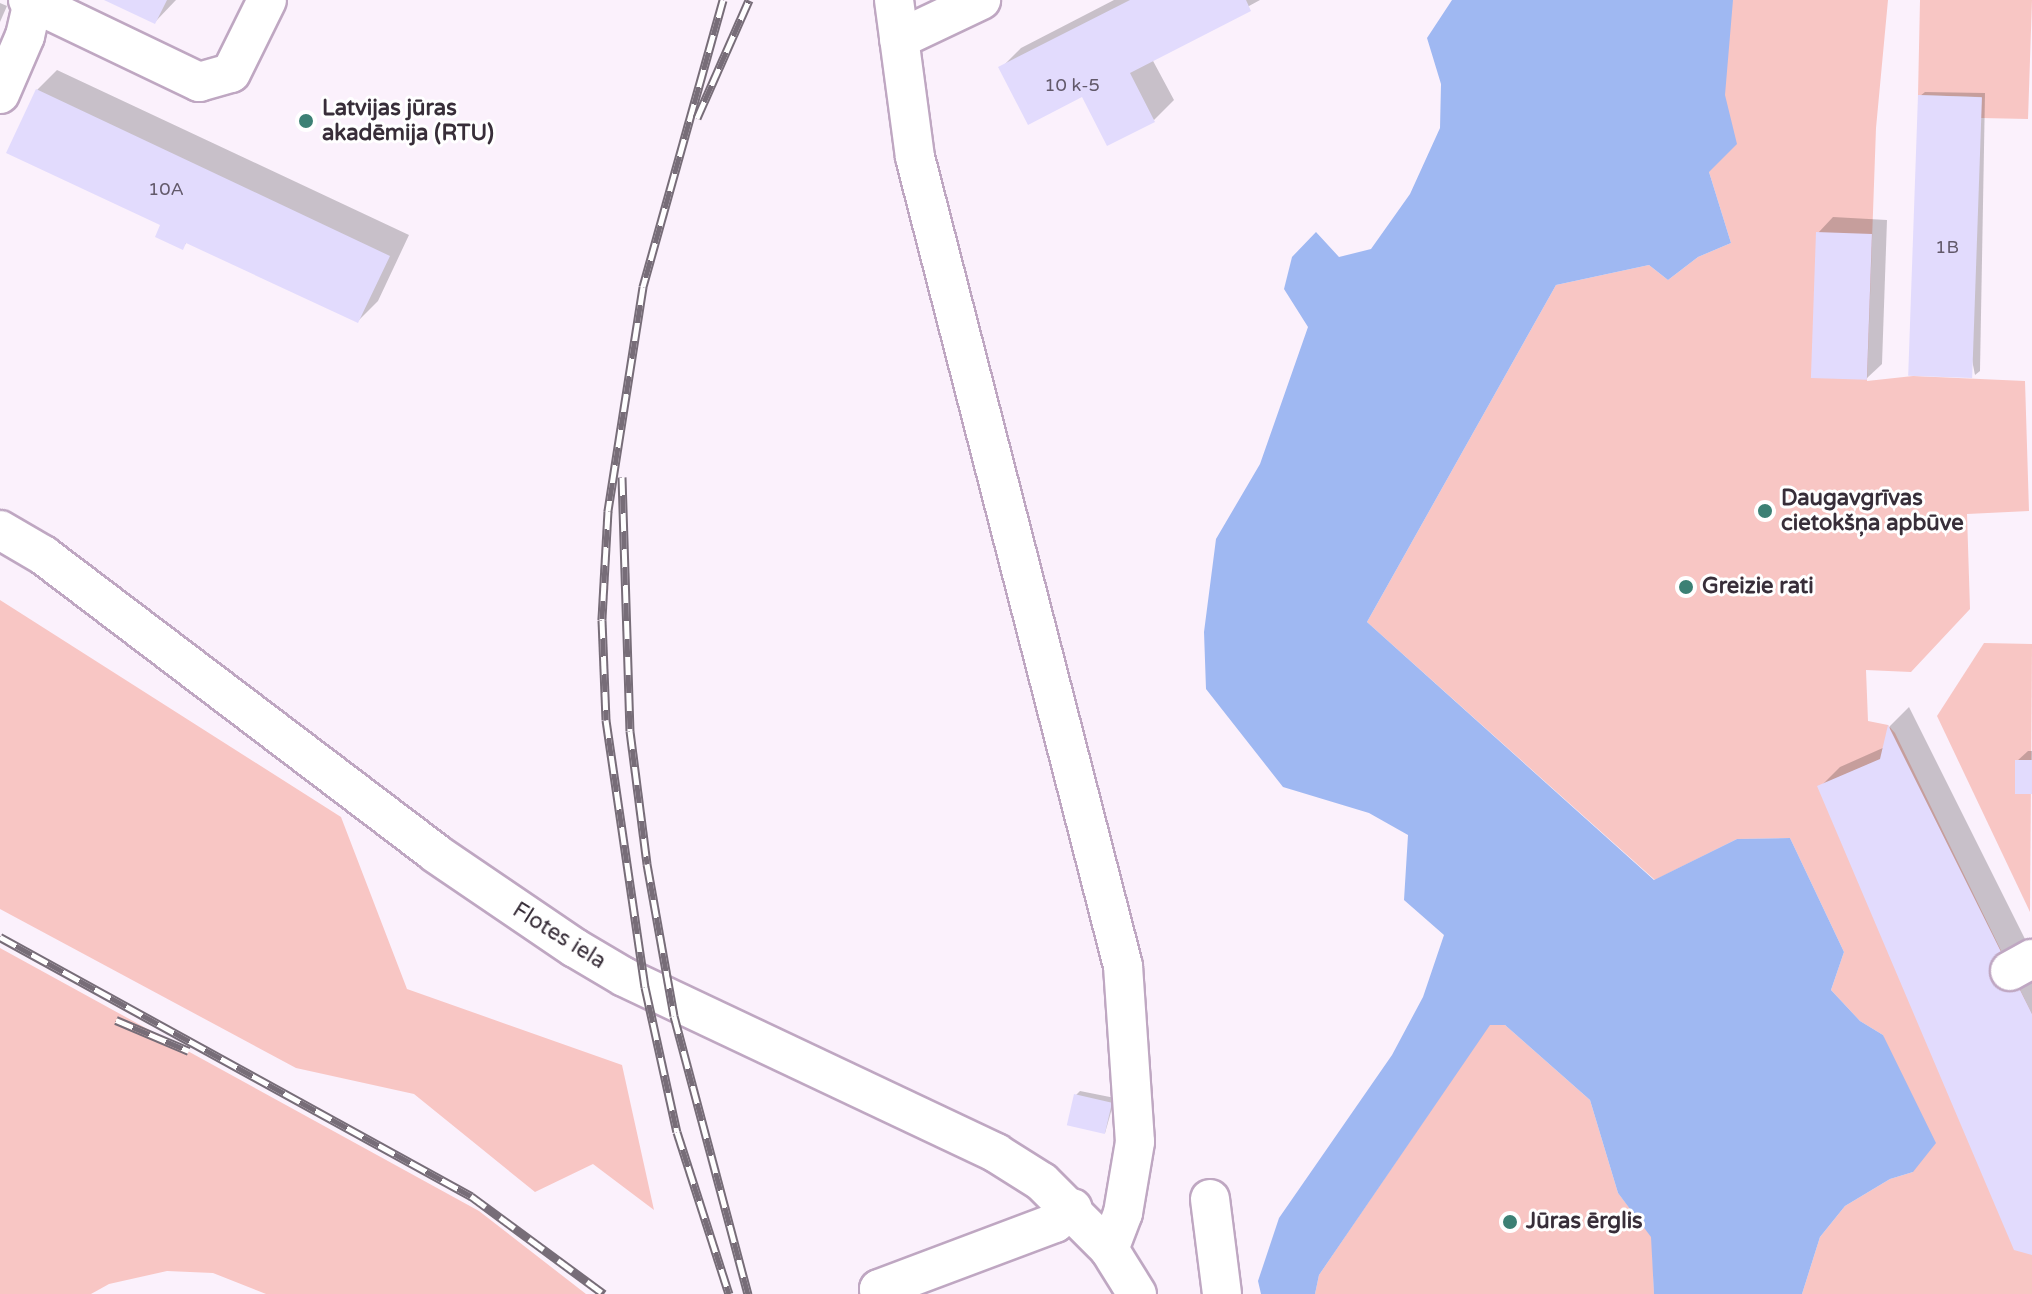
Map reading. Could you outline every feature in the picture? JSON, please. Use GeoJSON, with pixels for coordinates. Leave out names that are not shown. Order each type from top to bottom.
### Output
{"type":"FeatureCollection","features":[{"type":"Feature","properties":{"kind":"street"},"geometry":{"type":"LineString","coordinates":[[0,94],[31,1],[199,82],[231,73],[267,0]]}},
{"type":"Feature","properties":{"kind":"street"},"geometry":{"type":"LineString","coordinates":[[894,0],[915,157],[1123,966],[1135,1142],[1123,1213],[1109,1249]]}},
{"type":"Feature","properties":{"kind":"street"},"geometry":{"type":"LineString","coordinates":[[899,39],[981,0]]}},
{"type":"Feature","properties":{"kind":"street","name":"Flotes iela"},"geometry":{"type":"LineString","coordinates":[[0,530],[43,555],[529,919],[624,977],[996,1153],[1073,1208],[1109,1249],[1137,1294]]}},
{"type":"Feature","properties":{"kind":"street"},"geometry":{"type":"LineString","coordinates":[[1210,1199],[1222,1294]]}},
{"type":"Feature","properties":{"kind":"street"},"geometry":{"type":"LineString","coordinates":[[880,1294],[879,1289],[1055,1223],[1073,1208]]}},
{"type":"Feature","properties":{"kind":"shaded area"},"geometry":{"type":"Polygon","coordinates":[[[1696,0],[1888,0],[1876,128],[1867,381],[1913,376],[2025,381],[2029,511],[1967,514],[1970,609],[1911,672],[1866,670],[1868,721],[1888,725],[1895,733],[2032,1014],[2032,1294],[1802,1294],[1820,1237],[1845,1206],[1890,1179],[1913,1172],[1883,1035],[1860,1021],[1831,990],[1844,952],[1790,838],[1737,839],[1655,880],[1367,622],[1556,285],[1649,265],[1668,280],[1698,257],[1731,243],[1709,172],[1696,0]]]}},
{"type":"Feature","properties":{"kind":"shaded area"},"geometry":{"type":"Polygon","coordinates":[[[1920,0],[2032,0],[2028,119],[1981,118],[1981,97],[1918,95],[1920,0]]]}},
{"type":"Feature","properties":{"kind":"shaded area"},"geometry":{"type":"Polygon","coordinates":[[[0,600],[341,817],[407,989],[622,1065],[654,1210],[593,1164],[535,1192],[414,1094],[296,1068],[0,909],[0,600]]]}},
{"type":"Feature","properties":{"kind":"shaded area"},"geometry":{"type":"Polygon","coordinates":[[[1984,643],[2032,644],[2030,912],[1937,716],[1984,643]]]}},
{"type":"Feature","properties":{"kind":"shaded area"},"geometry":{"type":"Polygon","coordinates":[[[0,948],[479,1211],[586,1294],[266,1294],[213,1273],[167,1271],[109,1284],[91,1294],[0,1294],[0,948]]]}},
{"type":"Feature","properties":{"kind":"shaded area"},"geometry":{"type":"Polygon","coordinates":[[[1489,1025],[1505,1025],[1590,1100],[1618,1193],[1652,1237],[1654,1294],[1315,1294],[1319,1275],[1489,1025]]]}},
{"type":"Feature","properties":{"kind":"water"},"geometry":{"type":"Polygon","coordinates":[[[1452,0],[1733,0],[1725,95],[1737,144],[1709,172],[1731,243],[1698,257],[1668,280],[1649,265],[1556,285],[1367,622],[1654,880],[1737,839],[1790,838],[1844,952],[1831,990],[1860,1021],[1883,1035],[1936,1143],[1913,1172],[1890,1179],[1845,1206],[1820,1237],[1802,1294],[1654,1294],[1651,1237],[1618,1193],[1590,1100],[1505,1025],[1490,1025],[1319,1275],[1315,1294],[1261,1294],[1258,1281],[1279,1218],[1392,1055],[1423,997],[1444,935],[1404,900],[1408,835],[1369,813],[1283,787],[1206,689],[1204,632],[1216,539],[1260,464],[1308,327],[1284,289],[1292,257],[1316,232],[1339,257],[1371,249],[1410,194],[1440,128],[1441,84],[1427,38],[1452,0]]]}},
{"type":"Feature","properties":{"kind":"building"},"geometry":{"type":"Polygon","coordinates":[[[104,0],[167,0],[155,24],[104,0]]]}},
{"type":"Feature","properties":{"kind":"building"},"geometry":{"type":"Polygon","coordinates":[[[1130,0],[1246,0],[1251,11],[1130,73],[1155,122],[1107,146],[1082,97],[1028,125],[998,67],[1130,0]]]}},
{"type":"Feature","properties":{"kind":"building"},"geometry":{"type":"Polygon","coordinates":[[[36,89],[390,256],[358,323],[186,243],[183,250],[155,237],[160,225],[6,153],[36,89]]]}},
{"type":"Feature","properties":{"kind":"building"},"geometry":{"type":"Polygon","coordinates":[[[1918,95],[1982,97],[1972,378],[1908,376],[1918,95]]]}},
{"type":"Feature","properties":{"kind":"building"},"geometry":{"type":"Polygon","coordinates":[[[1816,232],[1872,234],[1867,380],[1811,378],[1816,232]]]}},
{"type":"Feature","properties":{"kind":"building"},"geometry":{"type":"Polygon","coordinates":[[[1888,725],[2032,1014],[2032,1255],[2014,1250],[1817,786],[1880,759],[1888,725]]]}},
{"type":"Feature","properties":{"kind":"building"},"geometry":{"type":"Polygon","coordinates":[[[2015,760],[2032,760],[2032,794],[2015,794],[2015,760]]]}},
{"type":"Feature","properties":{"kind":"building"},"geometry":{"type":"Polygon","coordinates":[[[1074,1094],[1112,1103],[1105,1134],[1067,1125],[1074,1094]]]}},
{"type":"Feature","properties":{"kind":"railway"},"geometry":{"type":"LineString","coordinates":[[723,0],[643,287],[608,511],[602,620],[606,720],[645,987],[677,1132],[729,1294]]}},
{"type":"Feature","properties":{"kind":"railway"},"geometry":{"type":"LineString","coordinates":[[697,118],[749,0]]}},
{"type":"Feature","properties":{"kind":"railway"},"geometry":{"type":"LineString","coordinates":[[622,477],[630,731],[647,864],[674,1016],[748,1294]]}},
{"type":"Feature","properties":{"kind":"railway"},"geometry":{"type":"LineString","coordinates":[[0,937],[471,1196],[604,1294]]}},
{"type":"Feature","properties":{"kind":"railway"},"geometry":{"type":"LineString","coordinates":[[116,1020],[189,1051]]}},
{"type":"Feature","properties":{"kind":"place","name":"Latvijas jūras akadēmija (RTU)"},"geometry":{"type":"Point","coordinates":[306,121]}},
{"type":"Feature","properties":{"kind":"place","name":"Daugavgrīvas cietokšņa apbūve"},"geometry":{"type":"Point","coordinates":[1765,511]}},
{"type":"Feature","properties":{"kind":"place","name":"Greizie rati"},"geometry":{"type":"Point","coordinates":[1686,587]}},
{"type":"Feature","properties":{"kind":"place","name":"Jūras ērglis"},"geometry":{"type":"Point","coordinates":[1510,1222]}}]}
